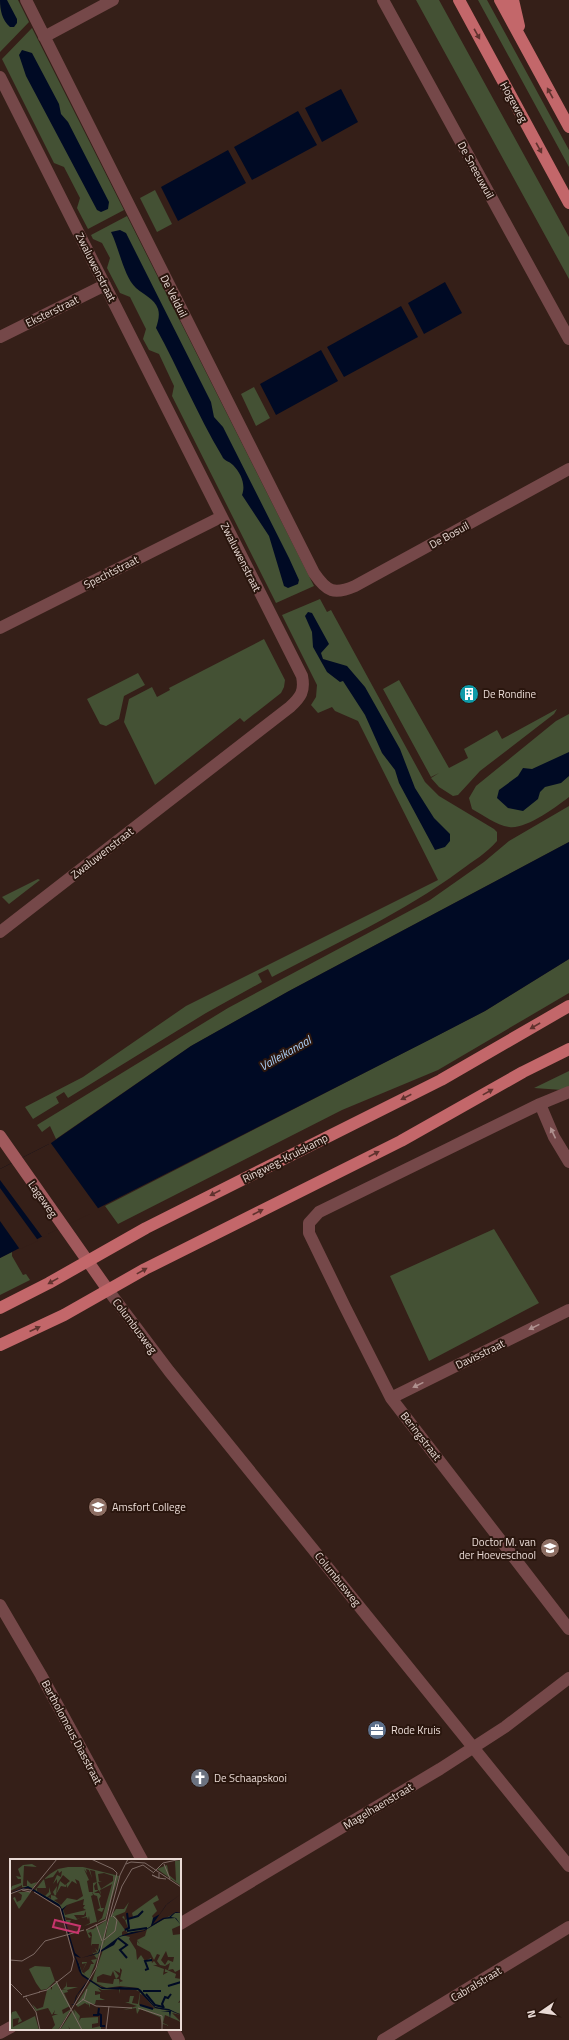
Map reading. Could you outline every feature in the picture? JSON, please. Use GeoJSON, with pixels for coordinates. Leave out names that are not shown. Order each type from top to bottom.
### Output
{"type":"FeatureCollection","features":[{"type":"Feature","properties":{"kind":"main road","name":"Hogeweg"},"geometry":{"type":"LineString","coordinates":[[458,0],[569,203]]}},
{"type":"Feature","properties":{"kind":"main road"},"geometry":{"type":"LineString","coordinates":[[500,0],[569,127]]}},
{"type":"Feature","properties":{"kind":"main road"},"geometry":{"type":"LineString","coordinates":[[513,0],[521,39]]}},
{"type":"Feature","properties":{"kind":"main road","name":"Ringweg-Kruiskamp"},"geometry":{"type":"LineString","coordinates":[[0,1308],[88,1262],[146,1228],[441,1080],[569,1006]]}},
{"type":"Feature","properties":{"kind":"main road"},"geometry":{"type":"LineString","coordinates":[[0,1345],[64,1315],[145,1269],[401,1141],[523,1072],[569,1049]]}},
{"type":"Feature","properties":{"kind":"street","name":"De Velduil"},"geometry":{"type":"LineString","coordinates":[[26,0],[314,573],[326,588]]}},
{"type":"Feature","properties":{"kind":"street"},"geometry":{"type":"LineString","coordinates":[[44,37],[113,0]]}},
{"type":"Feature","properties":{"kind":"street","name":"De Sneeuwuil"},"geometry":{"type":"LineString","coordinates":[[383,0],[569,340]]}},
{"type":"Feature","properties":{"kind":"street","name":"Zwaluwenstraat"},"geometry":{"type":"LineString","coordinates":[[0,77],[302,676],[303,693],[290,707],[254,736],[0,932]]}},
{"type":"Feature","properties":{"kind":"street","name":"Eksterstraat"},"geometry":{"type":"LineString","coordinates":[[0,337],[105,285]]}},
{"type":"Feature","properties":{"kind":"street","name":"De Bosuil"},"geometry":{"type":"LineString","coordinates":[[326,588],[340,592],[355,586],[569,469]]}},
{"type":"Feature","properties":{"kind":"street","name":"Spechtstraat"},"geometry":{"type":"LineString","coordinates":[[0,628],[221,517]]}},
{"type":"Feature","properties":{"kind":"street"},"geometry":{"type":"LineString","coordinates":[[569,1092],[540,1104],[554,1137],[569,1162]]}},
{"type":"Feature","properties":{"kind":"street","name":"Beringstraat"},"geometry":{"type":"LineString","coordinates":[[540,1104],[319,1212],[309,1223],[309,1233],[313,1244],[392,1398],[569,1629]]}},
{"type":"Feature","properties":{"kind":"street","name":"Lageweg"},"geometry":{"type":"LineString","coordinates":[[0,1136],[16,1161],[108,1290]]}},
{"type":"Feature","properties":{"kind":"street","name":"Columbusweg"},"geometry":{"type":"LineString","coordinates":[[108,1290],[169,1371],[569,1866]]}},
{"type":"Feature","properties":{"kind":"street","name":"Davisstraat"},"geometry":{"type":"LineString","coordinates":[[392,1398],[569,1310]]}},
{"type":"Feature","properties":{"kind":"street","name":"Bartholomeus Diasstraat"},"geometry":{"type":"LineString","coordinates":[[0,1605],[41,1675],[141,1859]]}},
{"type":"Feature","properties":{"kind":"street","name":"Magelhaenstraat"},"geometry":{"type":"LineString","coordinates":[[181,1923],[473,1748],[505,1727],[569,1678]]}},
{"type":"Feature","properties":{"kind":"street","name":"Cabralstraat"},"geometry":{"type":"LineString","coordinates":[[383,2040],[569,1928]]}},
{"type":"Feature","properties":{"kind":"street"},"geometry":{"type":"LineString","coordinates":[[0,2033],[10,2028]]}},
{"type":"Feature","properties":{"kind":"street"},"geometry":{"type":"LineString","coordinates":[[173,2030],[179,2040]]}},
{"type":"Feature","properties":{"kind":"green space"},"geometry":{"type":"Polygon","coordinates":[[[0,0],[18,0],[29,22],[0,52],[0,0]]]}},
{"type":"Feature","properties":{"kind":"green space"},"geometry":{"type":"Polygon","coordinates":[[[416,0],[439,0],[569,237],[569,279],[416,0]]]}},
{"type":"Feature","properties":{"kind":"green space"},"geometry":{"type":"Polygon","coordinates":[[[478,0],[487,0],[569,150],[569,167],[478,0]]]}},
{"type":"Feature","properties":{"kind":"green space"},"geometry":{"type":"Polygon","coordinates":[[[32,28],[124,210],[88,229],[77,208],[80,198],[64,167],[54,163],[2,59],[32,28]]]}},
{"type":"Feature","properties":{"kind":"green space"},"geometry":{"type":"Polygon","coordinates":[[[155,190],[172,224],[157,232],[140,198],[155,190]]]}},
{"type":"Feature","properties":{"kind":"green space"},"geometry":{"type":"Polygon","coordinates":[[[127,216],[314,586],[276,603],[172,396],[174,386],[159,354],[149,350],[143,339],[146,329],[130,297],[120,293],[107,268],[110,258],[102,243],[93,239],[91,235],[127,216]]]}},
{"type":"Feature","properties":{"kind":"green space"},"geometry":{"type":"Polygon","coordinates":[[[254,387],[270,418],[256,426],[241,394],[254,387]]]}},
{"type":"Feature","properties":{"kind":"green space"},"geometry":{"type":"Polygon","coordinates":[[[320,599],[327,612],[331,610],[425,782],[439,796],[494,829],[497,832],[497,841],[480,857],[439,886],[393,914],[272,977],[268,969],[258,974],[262,982],[206,1013],[68,1098],[64,1092],[56,1097],[59,1103],[33,1119],[25,1107],[83,1077],[186,1006],[438,880],[358,721],[335,711],[332,707],[318,713],[311,705],[316,697],[317,685],[282,615],[320,599]]]}},
{"type":"Feature","properties":{"kind":"green space"},"geometry":{"type":"Polygon","coordinates":[[[264,639],[285,680],[281,693],[244,722],[240,718],[155,785],[124,722],[129,699],[152,687],[157,697],[170,690],[169,688],[264,639]]]}},
{"type":"Feature","properties":{"kind":"green space"},"geometry":{"type":"Polygon","coordinates":[[[138,673],[145,685],[124,696],[119,719],[106,726],[100,724],[87,699],[138,673]]]}},
{"type":"Feature","properties":{"kind":"green space"},"geometry":{"type":"Polygon","coordinates":[[[399,680],[449,768],[468,758],[464,749],[497,730],[502,739],[557,709],[554,714],[480,771],[458,795],[453,796],[439,787],[431,778],[439,773],[431,777],[383,689],[399,680]]]}},
{"type":"Feature","properties":{"kind":"green space"},"geometry":{"type":"Polygon","coordinates":[[[569,714],[569,797],[540,817],[516,827],[509,827],[499,824],[472,809],[469,798],[476,786],[556,721],[569,714]]]}},
{"type":"Feature","properties":{"kind":"green space"},"geometry":{"type":"Polygon","coordinates":[[[569,806],[569,842],[289,991],[191,1046],[56,1139],[50,1126],[42,1132],[37,1125],[228,1008],[430,900],[484,862],[509,841],[569,806]]]}},
{"type":"Feature","properties":{"kind":"green space"},"geometry":{"type":"Polygon","coordinates":[[[38,879],[40,880],[9,904],[2,897],[38,879]]]}},
{"type":"Feature","properties":{"kind":"green space"},"geometry":{"type":"Polygon","coordinates":[[[569,959],[569,993],[438,1070],[342,1110],[118,1224],[105,1206],[485,1011],[569,959]]]}},
{"type":"Feature","properties":{"kind":"green space"},"geometry":{"type":"Polygon","coordinates":[[[569,1071],[569,1087],[562,1090],[534,1088],[569,1071]]]}},
{"type":"Feature","properties":{"kind":"green space"},"geometry":{"type":"Polygon","coordinates":[[[494,1229],[539,1303],[429,1361],[390,1276],[494,1229]]]}},
{"type":"Feature","properties":{"kind":"green space"},"geometry":{"type":"Polygon","coordinates":[[[12,1252],[12,1256],[23,1275],[26,1274],[30,1280],[0,1295],[0,1258],[12,1252]]]}},
{"type":"Feature","properties":{"kind":"water"},"geometry":{"type":"Polygon","coordinates":[[[0,0],[7,0],[17,19],[17,23],[14,27],[10,27],[3,18],[0,0]]]}},
{"type":"Feature","properties":{"kind":"water"},"geometry":{"type":"Polygon","coordinates":[[[22,50],[32,53],[59,104],[61,114],[68,122],[109,202],[108,209],[101,212],[97,210],[26,76],[19,55],[22,50]]]}},
{"type":"Feature","properties":{"kind":"water"},"geometry":{"type":"Polygon","coordinates":[[[341,89],[358,122],[322,142],[305,108],[341,89]]]}},
{"type":"Feature","properties":{"kind":"water"},"geometry":{"type":"Polygon","coordinates":[[[298,111],[317,145],[252,180],[234,147],[298,111]]]}},
{"type":"Feature","properties":{"kind":"water"},"geometry":{"type":"Polygon","coordinates":[[[228,150],[246,183],[178,221],[161,187],[228,150]]]}},
{"type":"Feature","properties":{"kind":"water"},"geometry":{"type":"Polygon","coordinates":[[[120,230],[126,233],[211,402],[214,417],[223,427],[289,558],[299,580],[298,584],[288,588],[284,586],[269,536],[242,495],[243,483],[240,475],[233,465],[223,458],[204,424],[156,328],[159,314],[156,305],[152,300],[136,288],[128,277],[111,232],[120,230]]]}},
{"type":"Feature","properties":{"kind":"water"},"geometry":{"type":"Polygon","coordinates":[[[445,282],[462,313],[424,334],[408,303],[445,282]]]}},
{"type":"Feature","properties":{"kind":"water"},"geometry":{"type":"Polygon","coordinates":[[[401,306],[418,337],[344,377],[327,347],[401,306]]]}},
{"type":"Feature","properties":{"kind":"water"},"geometry":{"type":"Polygon","coordinates":[[[321,350],[338,381],[276,415],[260,384],[321,350]]]}},
{"type":"Feature","properties":{"kind":"water"},"geometry":{"type":"Polygon","coordinates":[[[308,612],[312,613],[329,644],[321,653],[323,659],[347,666],[365,687],[400,749],[415,788],[434,818],[450,834],[450,841],[445,847],[435,850],[399,783],[395,770],[382,753],[365,715],[343,681],[340,682],[327,672],[313,647],[312,632],[305,616],[308,612]]]}},
{"type":"Feature","properties":{"kind":"water"},"geometry":{"type":"Polygon","coordinates":[[[569,752],[569,776],[561,783],[545,787],[540,792],[538,799],[523,811],[508,808],[497,798],[499,790],[518,776],[523,768],[532,769],[569,752]]]}},
{"type":"Feature","properties":{"kind":"water","name":"Valleikanaal"},"geometry":{"type":"Polygon","coordinates":[[[569,842],[569,959],[485,1011],[0,1258],[0,1169],[51,1143],[191,1046],[289,991],[569,842]]]}},
{"type":"Feature","properties":{"kind":"pier"},"geometry":{"type":"Polygon","coordinates":[[[48,1142],[50,1142],[100,1211],[92,1215],[90,1214],[48,1234],[49,1235],[43,1238],[0,1180],[0,1169],[49,1144],[48,1142]]]}},
{"type":"Feature","properties":{"kind":"pier"},"geometry":{"type":"Polygon","coordinates":[[[0,1188],[38,1241],[20,1249],[19,1248],[0,1221],[0,1188]]]}},
{"type":"Feature","properties":{"kind":"place","name":"De Rondine"},"geometry":{"type":"Point","coordinates":[469,694]}},
{"type":"Feature","properties":{"kind":"place","name":"Amsfort College"},"geometry":{"type":"Point","coordinates":[98,1507]}},
{"type":"Feature","properties":{"kind":"place","name":"Doctor M. van der Hoeveschool"},"geometry":{"type":"Point","coordinates":[550,1548]}},
{"type":"Feature","properties":{"kind":"place","name":"Rode Kruis"},"geometry":{"type":"Point","coordinates":[377,1730]}},
{"type":"Feature","properties":{"kind":"place","name":"De Schaapskooi"},"geometry":{"type":"Point","coordinates":[200,1778]}}]}
